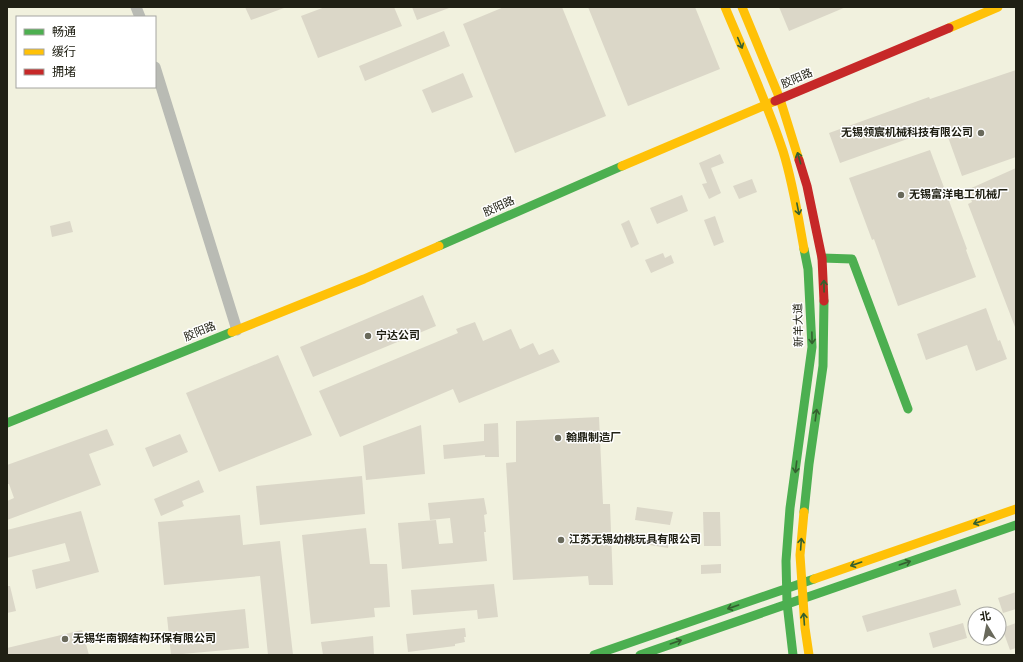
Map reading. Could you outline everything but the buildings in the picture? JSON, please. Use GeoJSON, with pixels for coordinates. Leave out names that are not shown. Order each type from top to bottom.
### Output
{"type":"FeatureCollection","features":[{"type":"Feature","properties":{"kind":"main road","name":"新羊大道"},"geometry":{"type":"LineString","coordinates":[[725,7],[766,105],[794,186],[808,269],[812,347],[790,508],[786,560],[787,603],[793,655]]}},
{"type":"Feature","properties":{"kind":"main road"},"geometry":{"type":"LineString","coordinates":[[742,7],[780,99],[796,148],[807,186],[822,258],[824,333],[823,366],[800,555],[804,628],[809,655]]}},
{"type":"Feature","properties":{"kind":"main road","name":"胶阳路"},"geometry":{"type":"LineString","coordinates":[[7,423],[371,276],[766,105],[998,7]]}},
{"type":"Feature","properties":{"kind":"main road"},"geometry":{"type":"LineString","coordinates":[[822,258],[852,259],[908,409]]}},
{"type":"Feature","properties":{"kind":"main road"},"geometry":{"type":"LineString","coordinates":[[594,655],[1016,509]]}},
{"type":"Feature","properties":{"kind":"main road"},"geometry":{"type":"LineString","coordinates":[[640,655],[1016,525]]}},
{"type":"Feature","properties":{"kind":"street"},"geometry":{"type":"LineString","coordinates":[[156,70],[237,330]]}},
{"type":"Feature","properties":{"kind":"traffic: fast"},"geometry":{"type":"LineString","coordinates":[[439,246],[622,166]]}},
{"type":"Feature","properties":{"kind":"traffic: fast"},"geometry":{"type":"LineString","coordinates":[[793,655],[787,603],[786,561],[790,508],[812,347],[808,269],[804,249]]}},
{"type":"Feature","properties":{"kind":"traffic: fast"},"geometry":{"type":"LineString","coordinates":[[822,258],[852,259],[908,409]]}},
{"type":"Feature","properties":{"kind":"traffic: fast"},"geometry":{"type":"LineString","coordinates":[[804,512],[809,464],[823,366],[824,301]]}},
{"type":"Feature","properties":{"kind":"traffic: fast"},"geometry":{"type":"LineString","coordinates":[[7,423],[232,332]]}},
{"type":"Feature","properties":{"kind":"traffic: fast"},"geometry":{"type":"LineString","coordinates":[[640,655],[1016,525]]}},
{"type":"Feature","properties":{"kind":"traffic: fast"},"geometry":{"type":"LineString","coordinates":[[594,655],[814,579]]}},
{"type":"Feature","properties":{"kind":"traffic: slow"},"geometry":{"type":"LineString","coordinates":[[725,7],[763,97],[787,163],[804,249]]}},
{"type":"Feature","properties":{"kind":"traffic: slow"},"geometry":{"type":"LineString","coordinates":[[742,7],[780,99],[799,160]]}},
{"type":"Feature","properties":{"kind":"traffic: slow"},"geometry":{"type":"LineString","coordinates":[[949,28],[998,7]]}},
{"type":"Feature","properties":{"kind":"traffic: slow"},"geometry":{"type":"LineString","coordinates":[[622,166],[775,101]]}},
{"type":"Feature","properties":{"kind":"traffic: slow"},"geometry":{"type":"LineString","coordinates":[[232,332],[364,279],[439,246]]}},
{"type":"Feature","properties":{"kind":"traffic: slow"},"geometry":{"type":"LineString","coordinates":[[814,579],[1016,509]]}},
{"type":"Feature","properties":{"kind":"traffic: slow"},"geometry":{"type":"LineString","coordinates":[[804,512],[800,555],[805,628],[809,655]]}},
{"type":"Feature","properties":{"kind":"traffic: jam"},"geometry":{"type":"LineString","coordinates":[[775,101],[949,28]]}},
{"type":"Feature","properties":{"kind":"traffic: jam"},"geometry":{"type":"LineString","coordinates":[[799,160],[807,186],[822,258],[824,301]]}},
{"type":"Feature","properties":{"kind":"place","name":"无锡领宸机械科技有限公司"},"geometry":{"type":"Point","coordinates":[981,133]}},
{"type":"Feature","properties":{"kind":"place","name":"无锡富洋电工机械厂"},"geometry":{"type":"Point","coordinates":[901,195]}},
{"type":"Feature","properties":{"kind":"place","name":"宁达公司"},"geometry":{"type":"Point","coordinates":[368,336]}},
{"type":"Feature","properties":{"kind":"place","name":"翰鼎制造厂"},"geometry":{"type":"Point","coordinates":[558,438]}},
{"type":"Feature","properties":{"kind":"place","name":"江苏无锡幼桃玩具有限公司"},"geometry":{"type":"Point","coordinates":[561,540]}},
{"type":"Feature","properties":{"kind":"place","name":"无锡华南钢结构环保有限公司"},"geometry":{"type":"Point","coordinates":[65,639]}}]}
